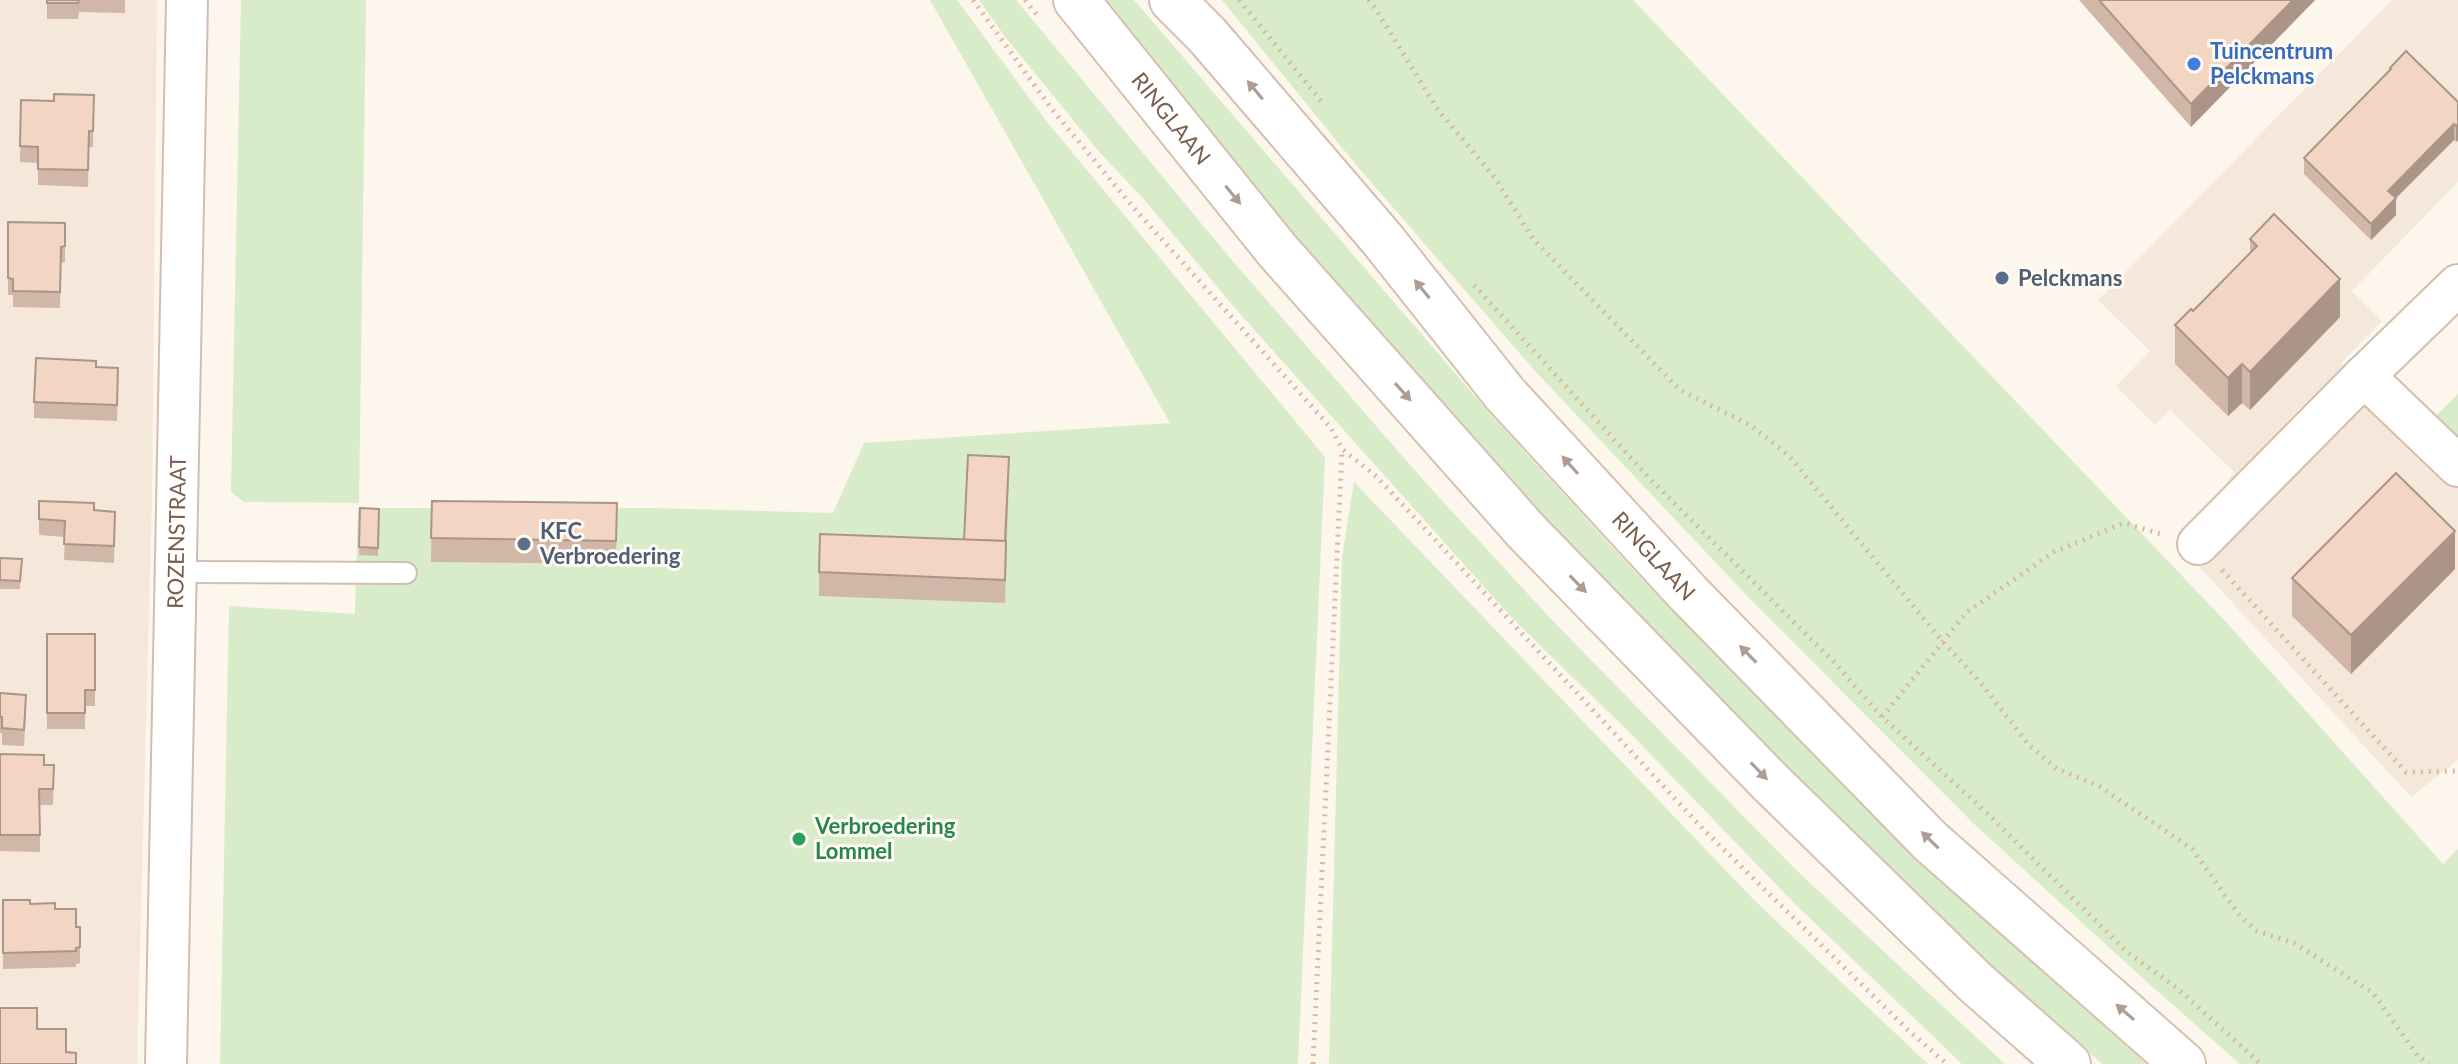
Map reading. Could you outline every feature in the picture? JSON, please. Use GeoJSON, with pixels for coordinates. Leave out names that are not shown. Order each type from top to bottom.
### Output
{"type":"FeatureCollection","features":[{"type":"Feature","properties":{"kind":"main road","name":"RINGLAAN"},"geometry":{"type":"LineString","coordinates":[[1076,0],[1277,250],[1526,531],[1770,782],[1975,982],[2068,1064]]}},
{"type":"Feature","properties":{"kind":"main road","name":"RINGLAAN"},"geometry":{"type":"LineString","coordinates":[[1172,0],[1207,35],[1382,239],[1505,394],[1688,593],[1930,841],[2183,1064]]}},
{"type":"Feature","properties":{"kind":"street","name":"ROZENSTRAAT"},"geometry":{"type":"LineString","coordinates":[[166,1064],[187,0]]}},
{"type":"Feature","properties":{"kind":"street"},"geometry":{"type":"LineString","coordinates":[[2198,544],[2458,285]]}},
{"type":"Feature","properties":{"kind":"street"},"geometry":{"type":"LineString","coordinates":[[2364,376],[2458,466]]}},
{"type":"Feature","properties":{"kind":"lane"},"geometry":{"type":"LineString","coordinates":[[177,572],[406,573]]}},
{"type":"Feature","properties":{"kind":"path"},"geometry":{"type":"LineString","coordinates":[[973,0],[1051,108],[1132,206],[1331,428],[1342,449],[1377,477],[1703,829],[1908,1030],[1947,1064]]}},
{"type":"Feature","properties":{"kind":"path"},"geometry":{"type":"LineString","coordinates":[[1239,0],[1325,106]]}},
{"type":"Feature","properties":{"kind":"path"},"geometry":{"type":"LineString","coordinates":[[1368,0],[1438,110],[1495,178],[1533,239],[1680,390],[1752,426],[1789,456],[1943,642],[1980,682],[2029,745],[2057,769],[2099,786],[2192,849],[2240,916],[2257,931],[2294,943],[2373,993],[2418,1056],[2429,1064]]}},
{"type":"Feature","properties":{"kind":"path"},"geometry":{"type":"LineString","coordinates":[[1471,282],[1651,480],[1834,662],[1882,717],[1988,814],[2126,951],[2178,989],[2261,1064]]}},
{"type":"Feature","properties":{"kind":"path"},"geometry":{"type":"LineString","coordinates":[[1313,1064],[1342,449]]}},
{"type":"Feature","properties":{"kind":"path"},"geometry":{"type":"LineString","coordinates":[[1882,717],[1967,612],[2054,552],[2124,523],[2198,544],[2406,772],[2458,771]]}},
{"type":"Feature","properties":{"kind":"shaded area"},"geometry":{"type":"Polygon","coordinates":[[[0,0],[157,0],[152,497],[137,1064],[0,1064],[0,0]]]}},
{"type":"Feature","properties":{"kind":"shaded area"},"geometry":{"type":"Polygon","coordinates":[[[2392,0],[2458,0],[2458,182],[2352,291],[2382,321],[2341,363],[2458,480],[2458,760],[2411,797],[2181,547],[2234,472],[2170,410],[2155,425],[2116,386],[2150,351],[2098,300],[2392,0]]]}},
{"type":"Feature","properties":{"kind":"green space"},"geometry":{"type":"Polygon","coordinates":[[[241,0],[366,0],[359,503],[244,502],[231,492],[241,0]]]}},
{"type":"Feature","properties":{"kind":"green space","name":"Verbroedering Lommel"},"geometry":{"type":"Polygon","coordinates":[[[930,0],[957,0],[1047,122],[1325,457],[1298,1064],[220,1064],[229,606],[355,614],[358,508],[653,508],[833,513],[864,443],[1170,423],[930,0]]]}},
{"type":"Feature","properties":{"kind":"green space"},"geometry":{"type":"Polygon","coordinates":[[[979,0],[1016,0],[1230,258],[1425,482],[1551,619],[1795,869],[2005,1064],[1962,1064],[1795,904],[1629,732],[1511,617],[1100,153],[979,0]]]}},
{"type":"Feature","properties":{"kind":"green space"},"geometry":{"type":"Polygon","coordinates":[[[1103,0],[1134,0],[1491,415],[1637,574],[1804,744],[1988,922],[2146,1064],[2102,1064],[1898,882],[1712,693],[1562,536],[1326,278],[1103,0]]]}},
{"type":"Feature","properties":{"kind":"green space"},"geometry":{"type":"Polygon","coordinates":[[[1222,0],[1633,0],[2227,623],[2443,864],[2458,849],[2458,1064],[2240,1064],[1974,824],[1751,600],[1536,372],[1357,166],[1222,0]]]}},
{"type":"Feature","properties":{"kind":"green space"},"geometry":{"type":"Polygon","coordinates":[[[2458,394],[2458,439],[2435,417],[2458,394]]]}},
{"type":"Feature","properties":{"kind":"green space"},"geometry":{"type":"Polygon","coordinates":[[[1354,482],[1755,901],[1928,1064],[1329,1064],[1342,557],[1354,482]]]}},
{"type":"Feature","properties":{"kind":"building"},"geometry":{"type":"Polygon","coordinates":[[[47,0],[79,0],[78,3],[47,3],[47,0]]]}},
{"type":"Feature","properties":{"kind":"building","name":"Tuincentrum Pelckmans"},"geometry":{"type":"Polygon","coordinates":[[[2099,0],[2293,0],[2191,104],[2099,0]]]}},
{"type":"Feature","properties":{"kind":"building"},"geometry":{"type":"Polygon","coordinates":[[[2406,51],[2458,102],[2458,124],[2454,124],[2388,191],[2396,198],[2371,224],[2304,158],[2406,51]]]}},
{"type":"Feature","properties":{"kind":"building"},"geometry":{"type":"Polygon","coordinates":[[[54,94],[94,95],[88,170],[38,169],[38,147],[20,146],[21,100],[54,101],[54,94]]]}},
{"type":"Feature","properties":{"kind":"building"},"geometry":{"type":"Polygon","coordinates":[[[2274,214],[2340,279],[2250,372],[2242,364],[2228,378],[2175,325],[2191,309],[2193,311],[2257,246],[2250,239],[2274,214]]]}},
{"type":"Feature","properties":{"kind":"building"},"geometry":{"type":"Polygon","coordinates":[[[8,222],[65,223],[60,292],[13,291],[13,279],[8,278],[8,222]]]}},
{"type":"Feature","properties":{"kind":"building"},"geometry":{"type":"Polygon","coordinates":[[[36,358],[96,361],[96,367],[118,368],[117,405],[34,402],[36,358]]]}},
{"type":"Feature","properties":{"kind":"building"},"geometry":{"type":"Polygon","coordinates":[[[968,455],[1009,457],[1005,541],[964,540],[968,455]]]}},
{"type":"Feature","properties":{"kind":"building"},"geometry":{"type":"Polygon","coordinates":[[[2396,473],[2455,531],[2351,635],[2292,578],[2396,473]]]}},
{"type":"Feature","properties":{"kind":"building"},"geometry":{"type":"Polygon","coordinates":[[[39,501],[94,503],[94,510],[115,512],[114,546],[64,544],[65,521],[39,519],[39,501]]]}},
{"type":"Feature","properties":{"kind":"building"},"geometry":{"type":"Polygon","coordinates":[[[432,501],[617,503],[616,541],[431,538],[432,501]]]}},
{"type":"Feature","properties":{"kind":"building"},"geometry":{"type":"Polygon","coordinates":[[[360,508],[379,509],[378,548],[359,547],[360,508]]]}},
{"type":"Feature","properties":{"kind":"building"},"geometry":{"type":"Polygon","coordinates":[[[820,534],[1006,541],[1005,580],[819,572],[820,534]]]}},
{"type":"Feature","properties":{"kind":"building"},"geometry":{"type":"Polygon","coordinates":[[[0,558],[22,559],[20,581],[0,580],[0,558]]]}},
{"type":"Feature","properties":{"kind":"building"},"geometry":{"type":"Polygon","coordinates":[[[47,634],[95,634],[95,690],[85,690],[85,713],[47,713],[47,634]]]}},
{"type":"Feature","properties":{"kind":"building"},"geometry":{"type":"Polygon","coordinates":[[[0,693],[26,695],[24,730],[2,728],[0,693]]]}},
{"type":"Feature","properties":{"kind":"building"},"geometry":{"type":"Polygon","coordinates":[[[0,754],[44,755],[44,765],[54,765],[53,789],[39,789],[40,835],[0,835],[0,754]]]}},
{"type":"Feature","properties":{"kind":"building"},"geometry":{"type":"Polygon","coordinates":[[[3,900],[30,900],[30,904],[55,903],[55,909],[76,909],[80,947],[76,951],[3,953],[3,900]]]}},
{"type":"Feature","properties":{"kind":"building"},"geometry":{"type":"Polygon","coordinates":[[[0,1008],[37,1008],[37,1029],[66,1029],[66,1052],[76,1053],[76,1064],[0,1064],[0,1008]]]}},
{"type":"Feature","properties":{"kind":"place","name":"Tuincentrum Pelckmans"},"geometry":{"type":"Point","coordinates":[2194,64]}},
{"type":"Feature","properties":{"kind":"place","name":"Pelckmans"},"geometry":{"type":"Point","coordinates":[2002,278]}},
{"type":"Feature","properties":{"kind":"place","name":"KFC Verbroedering"},"geometry":{"type":"Point","coordinates":[524,544]}},
{"type":"Feature","properties":{"kind":"place","name":"Verbroedering Lommel"},"geometry":{"type":"Point","coordinates":[799,839]}}]}
